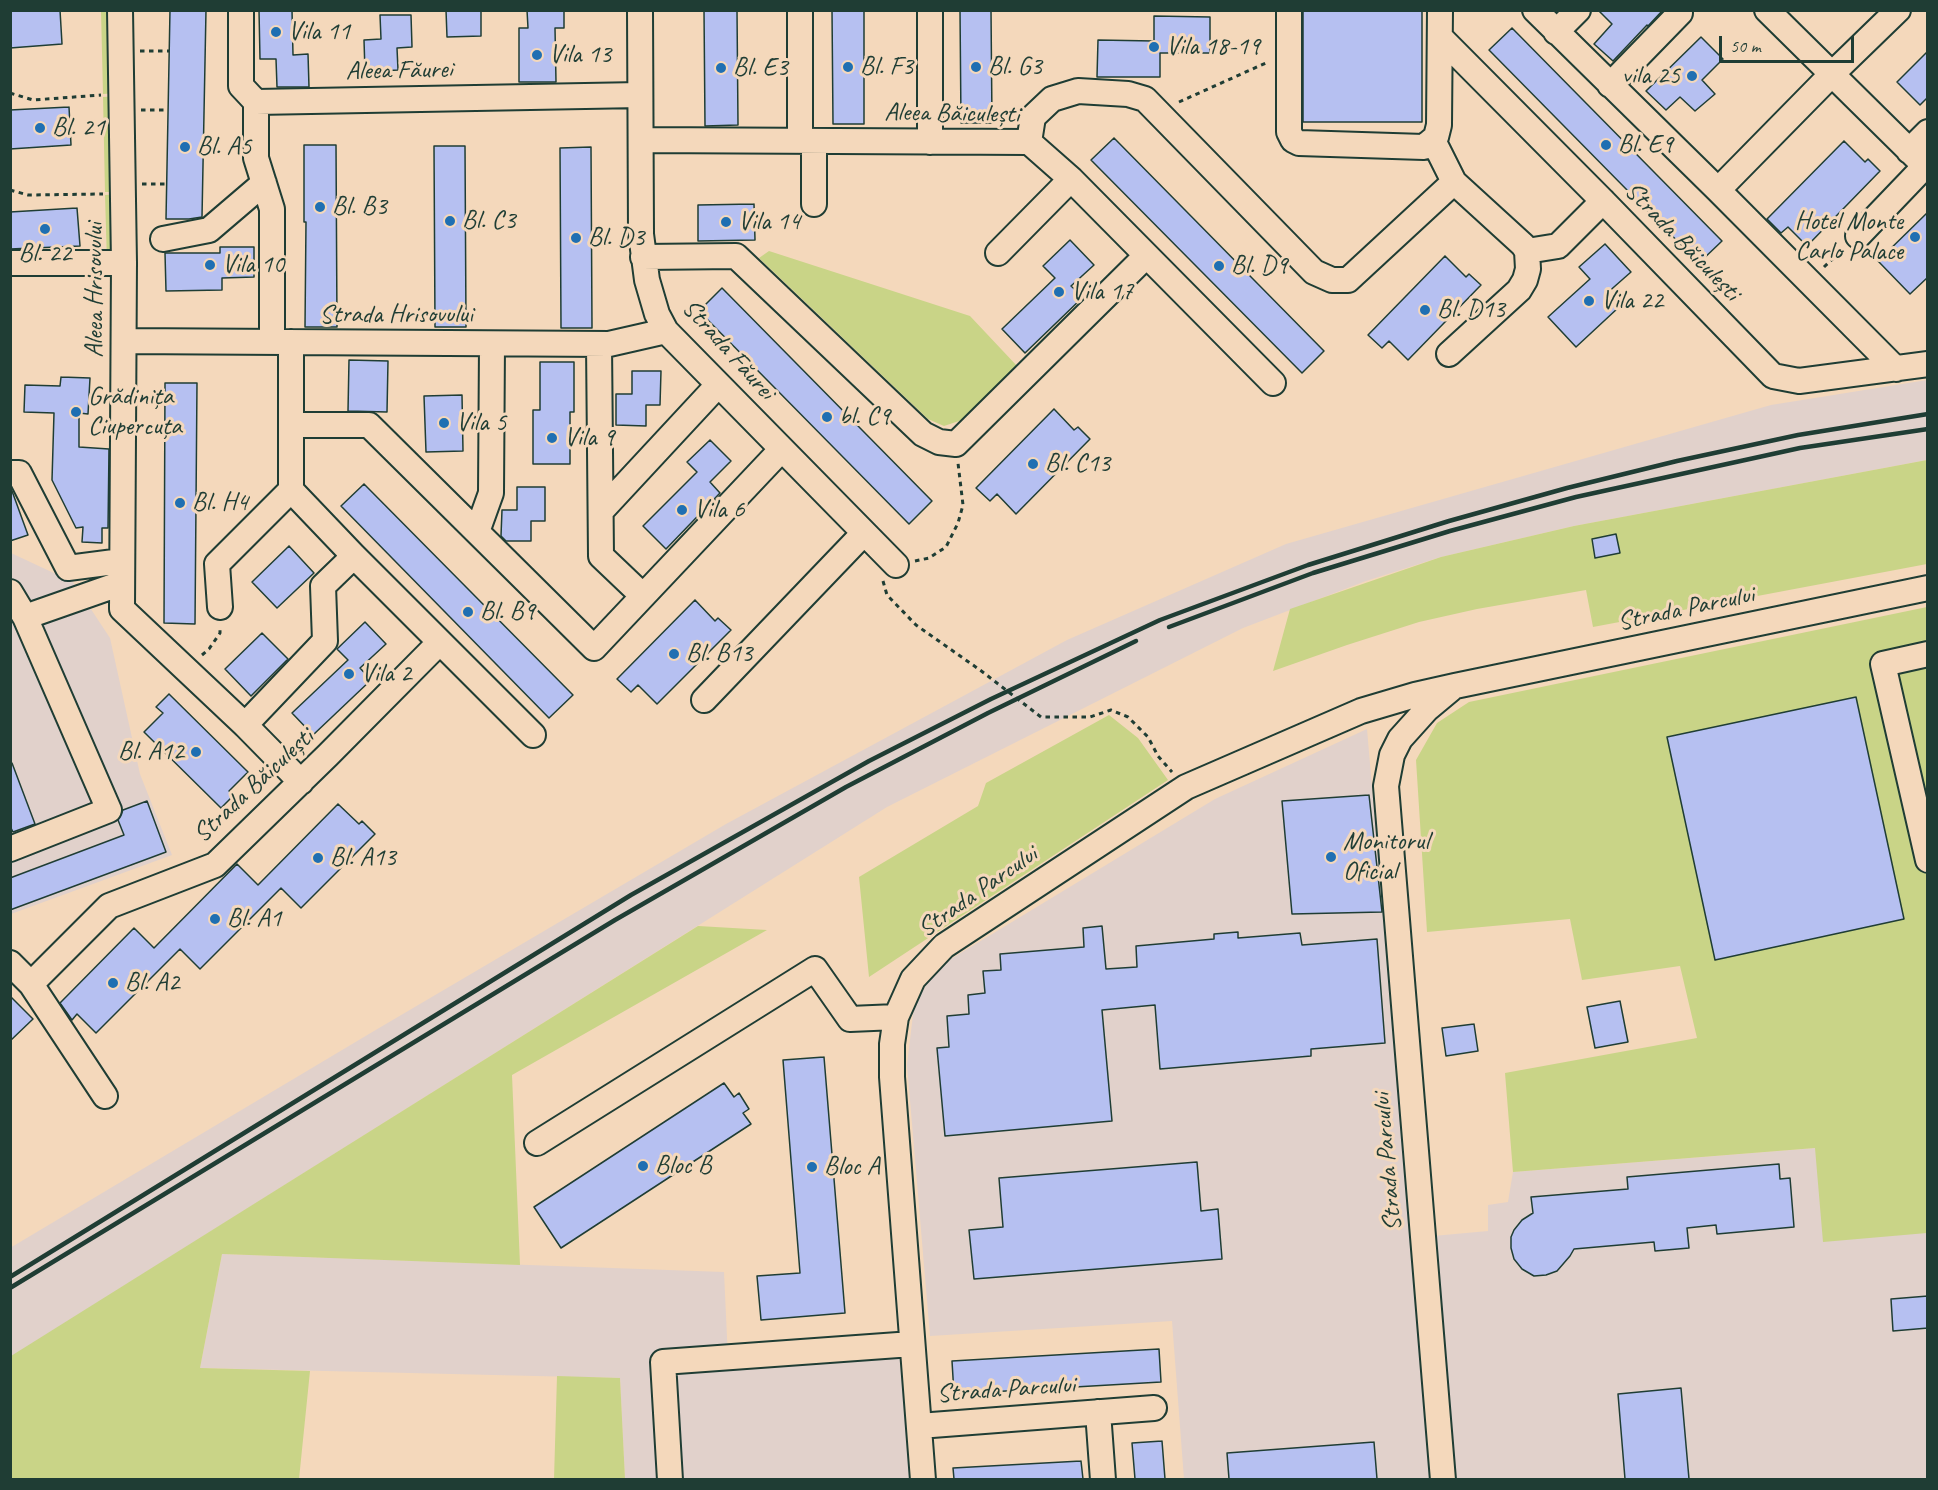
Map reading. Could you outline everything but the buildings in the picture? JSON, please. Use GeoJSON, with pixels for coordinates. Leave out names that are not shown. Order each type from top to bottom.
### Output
{"type":"FeatureCollection","features":[{"type":"Feature","properties":{"kind":"street","name":"Aleea Hrisovului"},"geometry":{"type":"LineString","coordinates":[[120,10],[124,263],[122,609],[302,782]]}},
{"type":"Feature","properties":{"kind":"street"},"geometry":{"type":"LineString","coordinates":[[240,10],[241,86],[256,102],[256,158],[272,209],[291,425],[291,490],[533,735]]}},
{"type":"Feature","properties":{"kind":"street","name":"Strada Făurei"},"geometry":{"type":"LineString","coordinates":[[640,10],[641,234],[651,297],[666,331],[863,534],[896,565]]}},
{"type":"Feature","properties":{"kind":"street"},"geometry":{"type":"LineString","coordinates":[[800,10],[807,141],[814,204]]}},
{"type":"Feature","properties":{"kind":"street"},"geometry":{"type":"LineString","coordinates":[[930,10],[930,142]]}},
{"type":"Feature","properties":{"kind":"street"},"geometry":{"type":"LineString","coordinates":[[1289,10],[1289,132],[1291,138],[1296,142],[1424,147],[1433,140],[1438,133],[1439,126],[1440,10]]}},
{"type":"Feature","properties":{"kind":"street"},"geometry":{"type":"LineString","coordinates":[[1534,10],[1896,369]]}},
{"type":"Feature","properties":{"kind":"street"},"geometry":{"type":"LineString","coordinates":[[1556,32],[1578,10]]}},
{"type":"Feature","properties":{"kind":"street"},"geometry":{"type":"LineString","coordinates":[[1767,10],[1925,166],[1858,236]]}},
{"type":"Feature","properties":{"kind":"street"},"geometry":{"type":"LineString","coordinates":[[1718,190],[1898,10]]}},
{"type":"Feature","properties":{"kind":"street"},"geometry":{"type":"LineString","coordinates":[[1610,86],[1680,13]]}},
{"type":"Feature","properties":{"kind":"street","name":"Strada Băiculești"},"geometry":{"type":"LineString","coordinates":[[1440,37],[1773,376],[1799,381],[1928,364]]}},
{"type":"Feature","properties":{"kind":"street"},"geometry":{"type":"LineString","coordinates":[[1029,142],[1033,117],[1052,99],[1078,91],[1128,94],[1145,99],[1314,272],[1332,280],[1348,280],[1454,182]]}},
{"type":"Feature","properties":{"kind":"street","name":"Aleea Făurei"},"geometry":{"type":"LineString","coordinates":[[256,102],[640,95]]}},
{"type":"Feature","properties":{"kind":"street"},"geometry":{"type":"LineString","coordinates":[[1909,151],[1928,132]]}},
{"type":"Feature","properties":{"kind":"street","name":"Aleea Băiculești"},"geometry":{"type":"LineString","coordinates":[[641,140],[1029,142],[1071,179],[1273,383]]}},
{"type":"Feature","properties":{"kind":"street"},"geometry":{"type":"LineString","coordinates":[[1433,140],[1454,182],[1518,239],[1527,251],[1526,280],[1519,290],[1449,354]]}},
{"type":"Feature","properties":{"kind":"street"},"geometry":{"type":"LineString","coordinates":[[998,253],[1071,179]]}},
{"type":"Feature","properties":{"kind":"street"},"geometry":{"type":"LineString","coordinates":[[163,239],[209,230],[264,183]]}},
{"type":"Feature","properties":{"kind":"street"},"geometry":{"type":"LineString","coordinates":[[1527,251],[1558,246],[1603,201]]}},
{"type":"Feature","properties":{"kind":"street"},"geometry":{"type":"LineString","coordinates":[[643,257],[736,256],[923,434],[939,442],[956,444],[1146,256]]}},
{"type":"Feature","properties":{"kind":"street"},"geometry":{"type":"LineString","coordinates":[[10,263],[124,263]]}},
{"type":"Feature","properties":{"kind":"street","name":"Strada Hrisovului"},"geometry":{"type":"LineString","coordinates":[[124,341],[609,344],[666,331]]}},
{"type":"Feature","properties":{"kind":"street"},"geometry":{"type":"LineString","coordinates":[[477,532],[491,493],[492,344]]}},
{"type":"Feature","properties":{"kind":"street"},"geometry":{"type":"LineString","coordinates":[[599,344],[601,556],[643,596]]}},
{"type":"Feature","properties":{"kind":"street"},"geometry":{"type":"LineString","coordinates":[[601,511],[718,385]]}},
{"type":"Feature","properties":{"kind":"street"},"geometry":{"type":"LineString","coordinates":[[291,425],[369,425],[594,648],[782,450]]}},
{"type":"Feature","properties":{"kind":"street"},"geometry":{"type":"LineString","coordinates":[[10,473],[19,473],[68,568],[122,572]]}},
{"type":"Feature","properties":{"kind":"street"},"geometry":{"type":"LineString","coordinates":[[220,607],[217,564],[291,490]]}},
{"type":"Feature","properties":{"kind":"street"},"geometry":{"type":"LineString","coordinates":[[704,700],[863,534]]}},
{"type":"Feature","properties":{"kind":"street"},"geometry":{"type":"LineString","coordinates":[[245,725],[325,641],[323,586],[354,556]]}},
{"type":"Feature","properties":{"kind":"street"},"geometry":{"type":"LineString","coordinates":[[25,617],[122,572]]}},
{"type":"Feature","properties":{"kind":"street","name":"Strada Parcului"},"geometry":{"type":"LineString","coordinates":[[923,1479],[892,1077],[892,1044],[896,1017],[913,979],[944,946],[1186,787],[1361,711],[1455,686],[1928,588]]}},
{"type":"Feature","properties":{"kind":"street"},"geometry":{"type":"LineString","coordinates":[[10,592],[25,617],[108,810],[10,849]]}},
{"type":"Feature","properties":{"kind":"street","name":"Strada Băiculești"},"geometry":{"type":"LineString","coordinates":[[30,984],[109,906],[215,865],[302,782],[440,642]]}},
{"type":"Feature","properties":{"kind":"street"},"geometry":{"type":"LineString","coordinates":[[1928,654],[1883,664],[1928,860]]}},
{"type":"Feature","properties":{"kind":"street","name":"Strada Parcului"},"geometry":{"type":"LineString","coordinates":[[1443,1479],[1386,786],[1392,755],[1400,739],[1427,709],[1455,686]]}},
{"type":"Feature","properties":{"kind":"street"},"geometry":{"type":"LineString","coordinates":[[10,963],[30,984],[105,1096]]}},
{"type":"Feature","properties":{"kind":"street"},"geometry":{"type":"LineString","coordinates":[[537,1143],[815,969],[850,1018],[896,1017]]}},
{"type":"Feature","properties":{"kind":"street"},"geometry":{"type":"LineString","coordinates":[[669,1479],[663,1362],[912,1344]]}},
{"type":"Feature","properties":{"kind":"street","name":"Strada Parcului"},"geometry":{"type":"LineString","coordinates":[[918,1426],[1154,1408]]}},
{"type":"Feature","properties":{"kind":"street","name":"Strada Parcului"},"geometry":{"type":"LineString","coordinates":[[1098,1412],[1103,1479]]}},
{"type":"Feature","properties":{"kind":"path"},"geometry":{"type":"LineString","coordinates":[[120,52],[169,51]]}},
{"type":"Feature","properties":{"kind":"path"},"geometry":{"type":"LineString","coordinates":[[1157,112],[1289,52]]}},
{"type":"Feature","properties":{"kind":"path"},"geometry":{"type":"LineString","coordinates":[[10,93],[33,100],[121,102],[168,110]]}},
{"type":"Feature","properties":{"kind":"path"},"geometry":{"type":"LineString","coordinates":[[10,190],[28,195],[123,193]]}},
{"type":"Feature","properties":{"kind":"path"},"geometry":{"type":"LineString","coordinates":[[1808,281],[1858,236]]}},
{"type":"Feature","properties":{"kind":"path"},"geometry":{"type":"LineString","coordinates":[[956,444],[963,505],[958,523],[946,547],[929,558],[896,565],[882,575],[887,595],[916,625],[1041,717],[1090,717],[1111,710],[1128,717],[1148,737],[1158,756],[1186,787]]}},
{"type":"Feature","properties":{"kind":"path"},"geometry":{"type":"LineString","coordinates":[[187,669],[209,649],[220,633],[220,607]]}},
{"type":"Feature","properties":{"kind":"shaded area"},"geometry":{"type":"Polygon","coordinates":[[[1927,380],[1927,460],[1574,526],[1441,557],[1366,581],[1243,628],[887,807],[11,1357],[10,1248],[726,824],[1067,640],[1286,544],[1771,405],[1927,380]]]}},
{"type":"Feature","properties":{"kind":"shaded area"},"geometry":{"type":"Polygon","coordinates":[[[11,553],[73,582],[110,638],[140,774],[172,855],[11,914],[11,553]]]}},
{"type":"Feature","properties":{"kind":"shaded area"},"geometry":{"type":"Polygon","coordinates":[[[1367,729],[1411,1238],[1488,1231],[1488,1205],[1508,1202],[1513,1172],[1816,1148],[1927,1233],[1927,1479],[1184,1479],[1172,1321],[930,1336],[907,1065],[914,1006],[936,968],[1215,799],[1367,729]]]}},
{"type":"Feature","properties":{"kind":"shaded area"},"geometry":{"type":"Polygon","coordinates":[[[222,1254],[724,1272],[728,1359],[912,1344],[923,1479],[625,1479],[620,1378],[200,1368],[222,1254]]]}},
{"type":"Feature","properties":{"kind":"green space"},"geometry":{"type":"Polygon","coordinates":[[[101,11],[118,11],[119,93],[103,94],[101,11]]]}},
{"type":"Feature","properties":{"kind":"green space"},"geometry":{"type":"Polygon","coordinates":[[[119,96],[121,192],[105,192],[103,97],[119,96]]]}},
{"type":"Feature","properties":{"kind":"green space"},"geometry":{"type":"Polygon","coordinates":[[[121,194],[123,262],[107,262],[105,195],[121,194]]]}},
{"type":"Feature","properties":{"kind":"green space"},"geometry":{"type":"Polygon","coordinates":[[[769,251],[970,316],[1018,367],[962,420],[944,426],[928,419],[759,258],[769,251]]]}},
{"type":"Feature","properties":{"kind":"green space"},"geometry":{"type":"Polygon","coordinates":[[[1927,460],[1927,564],[1593,627],[1586,590],[1477,609],[1419,622],[1273,671],[1290,609],[1441,557],[1574,526],[1927,460]]]}},
{"type":"Feature","properties":{"kind":"green space"},"geometry":{"type":"Polygon","coordinates":[[[1927,607],[1927,1233],[1823,1242],[1815,1148],[1513,1172],[1505,1073],[1697,1038],[1680,966],[1582,980],[1570,919],[1427,932],[1416,760],[1437,723],[1469,702],[1927,607]]]}},
{"type":"Feature","properties":{"kind":"green space"},"geometry":{"type":"Polygon","coordinates":[[[1109,715],[1138,738],[1168,780],[869,977],[859,877],[978,806],[986,783],[1109,715]]]}},
{"type":"Feature","properties":{"kind":"green space"},"geometry":{"type":"Polygon","coordinates":[[[698,926],[767,930],[512,1075],[520,1265],[222,1254],[200,1368],[310,1371],[299,1479],[11,1479],[11,1356],[698,926]]]}},
{"type":"Feature","properties":{"kind":"green space"},"geometry":{"type":"Polygon","coordinates":[[[557,1376],[620,1378],[625,1479],[554,1479],[557,1376]]]}},
{"type":"Feature","properties":{"kind":"railway"},"geometry":{"type":"LineString","coordinates":[[10,1277],[631,895],[869,761],[991,699],[1160,620],[1308,565],[1449,521],[1567,488],[1798,435],[1928,414]]}},
{"type":"Feature","properties":{"kind":"railway"},"geometry":{"type":"LineString","coordinates":[[1169,627],[1313,573],[1450,531],[1576,497],[1800,448],[1928,429]]}},
{"type":"Feature","properties":{"kind":"railway"},"geometry":{"type":"LineString","coordinates":[[10,1288],[615,920],[846,787],[988,713],[1136,641]]}},
{"type":"Feature","properties":{"kind":"place","name":"Vila 11"},"geometry":{"type":"Point","coordinates":[276,32]}},
{"type":"Feature","properties":{"kind":"place","name":"Vila 18-19"},"geometry":{"type":"Point","coordinates":[1154,47]}},
{"type":"Feature","properties":{"kind":"place","name":"Vila 13"},"geometry":{"type":"Point","coordinates":[537,55]}},
{"type":"Feature","properties":{"kind":"place","name":"Bl. F3"},"geometry":{"type":"Point","coordinates":[848,67]}},
{"type":"Feature","properties":{"kind":"place","name":"Bl. G3"},"geometry":{"type":"Point","coordinates":[976,67]}},
{"type":"Feature","properties":{"kind":"place","name":"Bl. E3"},"geometry":{"type":"Point","coordinates":[721,68]}},
{"type":"Feature","properties":{"kind":"place","name":"vila 25"},"geometry":{"type":"Point","coordinates":[1692,76]}},
{"type":"Feature","properties":{"kind":"place","name":"Bl. 21"},"geometry":{"type":"Point","coordinates":[40,128]}},
{"type":"Feature","properties":{"kind":"place","name":"Bl. E9"},"geometry":{"type":"Point","coordinates":[1606,145]}},
{"type":"Feature","properties":{"kind":"place","name":"Bl. A5"},"geometry":{"type":"Point","coordinates":[185,147]}},
{"type":"Feature","properties":{"kind":"place","name":"Bl. B3"},"geometry":{"type":"Point","coordinates":[320,207]}},
{"type":"Feature","properties":{"kind":"place","name":"Bl. C3"},"geometry":{"type":"Point","coordinates":[450,221]}},
{"type":"Feature","properties":{"kind":"place","name":"Vila 14"},"geometry":{"type":"Point","coordinates":[726,222]}},
{"type":"Feature","properties":{"kind":"place","name":"Bl. 22"},"geometry":{"type":"Point","coordinates":[45,229]}},
{"type":"Feature","properties":{"kind":"place","name":"Hotel Monte Carlo Palace"},"geometry":{"type":"Point","coordinates":[1915,237]}},
{"type":"Feature","properties":{"kind":"place","name":"Bl. D3"},"geometry":{"type":"Point","coordinates":[576,238]}},
{"type":"Feature","properties":{"kind":"place","name":"Vila 10"},"geometry":{"type":"Point","coordinates":[210,265]}},
{"type":"Feature","properties":{"kind":"place","name":"Bl. D9"},"geometry":{"type":"Point","coordinates":[1219,266]}},
{"type":"Feature","properties":{"kind":"place","name":"Vila 17"},"geometry":{"type":"Point","coordinates":[1059,292]}},
{"type":"Feature","properties":{"kind":"place","name":"Vila 22"},"geometry":{"type":"Point","coordinates":[1589,301]}},
{"type":"Feature","properties":{"kind":"place","name":"Bl. D13"},"geometry":{"type":"Point","coordinates":[1425,310]}},
{"type":"Feature","properties":{"kind":"place","name":"Grădinița Ciupercuța"},"geometry":{"type":"Point","coordinates":[76,412]}},
{"type":"Feature","properties":{"kind":"place","name":"bl. C9"},"geometry":{"type":"Point","coordinates":[827,417]}},
{"type":"Feature","properties":{"kind":"place","name":"Vila 5"},"geometry":{"type":"Point","coordinates":[444,423]}},
{"type":"Feature","properties":{"kind":"place","name":"Vila 9"},"geometry":{"type":"Point","coordinates":[552,438]}},
{"type":"Feature","properties":{"kind":"place","name":"Bl. C13"},"geometry":{"type":"Point","coordinates":[1033,464]}},
{"type":"Feature","properties":{"kind":"place","name":"Bl. H4"},"geometry":{"type":"Point","coordinates":[180,503]}},
{"type":"Feature","properties":{"kind":"place","name":"Vila 6"},"geometry":{"type":"Point","coordinates":[682,510]}},
{"type":"Feature","properties":{"kind":"place","name":"Bl. B9"},"geometry":{"type":"Point","coordinates":[468,612]}},
{"type":"Feature","properties":{"kind":"place","name":"Bl. B13"},"geometry":{"type":"Point","coordinates":[674,654]}},
{"type":"Feature","properties":{"kind":"place","name":"Vila 2"},"geometry":{"type":"Point","coordinates":[349,674]}},
{"type":"Feature","properties":{"kind":"place","name":"Bl. A12"},"geometry":{"type":"Point","coordinates":[196,752]}},
{"type":"Feature","properties":{"kind":"place","name":"Monitorul Oficial"},"geometry":{"type":"Point","coordinates":[1331,857]}},
{"type":"Feature","properties":{"kind":"place","name":"Bl. A13"},"geometry":{"type":"Point","coordinates":[318,858]}},
{"type":"Feature","properties":{"kind":"place","name":"Bl. A1"},"geometry":{"type":"Point","coordinates":[215,919]}},
{"type":"Feature","properties":{"kind":"place","name":"Bl. A2"},"geometry":{"type":"Point","coordinates":[113,983]}},
{"type":"Feature","properties":{"kind":"place","name":"Bloc B"},"geometry":{"type":"Point","coordinates":[643,1166]}},
{"type":"Feature","properties":{"kind":"place","name":"Bloc A"},"geometry":{"type":"Point","coordinates":[812,1167]}}]}
